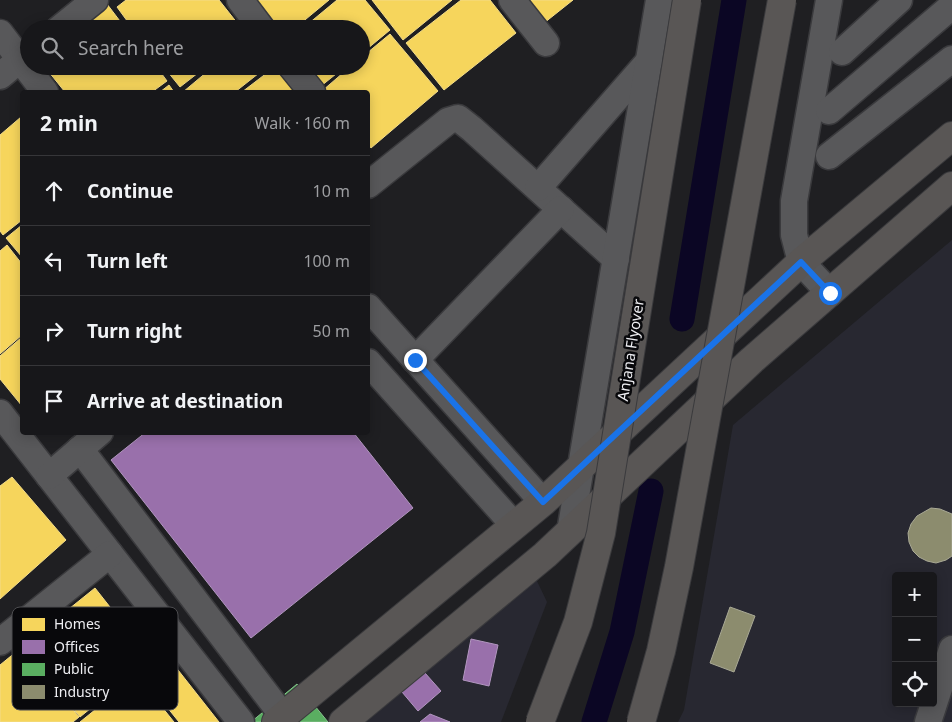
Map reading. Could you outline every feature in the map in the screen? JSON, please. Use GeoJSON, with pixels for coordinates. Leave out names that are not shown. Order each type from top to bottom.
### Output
{"type":"FeatureCollection","features":[{"type":"Feature","properties":{"kind":"main road","name":"Anjana Flyover"},"geometry":{"type":"LineString","coordinates":[[540,722],[578,622],[602,534],[687,0]]}},
{"type":"Feature","properties":{"kind":"main road"},"geometry":{"type":"LineString","coordinates":[[641,722],[661,651],[679,567],[782,0]]}},
{"type":"Feature","properties":{"kind":"main road"},"geometry":{"type":"LineString","coordinates":[[279,719],[543,502],[801,262],[952,136]]}},
{"type":"Feature","properties":{"kind":"main road"},"geometry":{"type":"LineString","coordinates":[[343,722],[545,555],[752,360],[952,186]]}},
{"type":"Feature","properties":{"kind":"street"},"geometry":{"type":"LineString","coordinates":[[70,20],[95,0]]}},
{"type":"Feature","properties":{"kind":"street"},"geometry":{"type":"LineString","coordinates":[[240,0],[255,20]]}},
{"type":"Feature","properties":{"kind":"street"},"geometry":{"type":"LineString","coordinates":[[512,0],[546,43]]}},
{"type":"Feature","properties":{"kind":"street"},"geometry":{"type":"LineString","coordinates":[[570,532],[659,0]]}},
{"type":"Feature","properties":{"kind":"street"},"geometry":{"type":"LineString","coordinates":[[829,0],[794,201],[794,236],[801,262],[830,293]]}},
{"type":"Feature","properties":{"kind":"street"},"geometry":{"type":"LineString","coordinates":[[842,52],[899,0]]}},
{"type":"Feature","properties":{"kind":"street"},"geometry":{"type":"LineString","coordinates":[[829,111],[952,6]]}},
{"type":"Feature","properties":{"kind":"street"},"geometry":{"type":"LineString","coordinates":[[0,33],[16,63]]}},
{"type":"Feature","properties":{"kind":"street"},"geometry":{"type":"LineString","coordinates":[[829,156],[952,59]]}},
{"type":"Feature","properties":{"kind":"street"},"geometry":{"type":"LineString","coordinates":[[538,188],[649,61]]}},
{"type":"Feature","properties":{"kind":"street"},"geometry":{"type":"LineString","coordinates":[[28,75],[44,90]]}},
{"type":"Feature","properties":{"kind":"street"},"geometry":{"type":"LineString","coordinates":[[298,75],[310,90]]}},
{"type":"Feature","properties":{"kind":"street"},"geometry":{"type":"LineString","coordinates":[[371,175],[448,121],[458,118],[472,128],[616,259]]}},
{"type":"Feature","properties":{"kind":"street"},"geometry":{"type":"LineString","coordinates":[[415,360],[561,209]]}},
{"type":"Feature","properties":{"kind":"street"},"geometry":{"type":"LineString","coordinates":[[370,309],[543,502]]}},
{"type":"Feature","properties":{"kind":"street"},"geometry":{"type":"LineString","coordinates":[[370,364],[514,525]]}},
{"type":"Feature","properties":{"kind":"street"},"geometry":{"type":"LineString","coordinates":[[0,413],[151,607]]}},
{"type":"Feature","properties":{"kind":"street"},"geometry":{"type":"LineString","coordinates":[[50,476],[96,435]]}},
{"type":"Feature","properties":{"kind":"street"},"geometry":{"type":"LineString","coordinates":[[80,449],[279,719]]}},
{"type":"Feature","properties":{"kind":"street"},"geometry":{"type":"LineString","coordinates":[[44,607],[110,554]]}},
{"type":"Feature","properties":{"kind":"street"},"geometry":{"type":"LineString","coordinates":[[0,642],[12,632]]}},
{"type":"Feature","properties":{"kind":"street"},"geometry":{"type":"LineString","coordinates":[[178,641],[241,722]]}},
{"type":"Feature","properties":{"kind":"street"},"geometry":{"type":"LineString","coordinates":[[928,722],[952,649]]}},
{"type":"Feature","properties":{"kind":"shaded area"},"geometry":{"type":"Polygon","coordinates":[[[952,240],[952,722],[678,722],[684,710],[733,425],[952,240]]]}},
{"type":"Feature","properties":{"kind":"shaded area"},"geometry":{"type":"Polygon","coordinates":[[[536,579],[547,602],[501,722],[366,722],[536,579]]]}},
{"type":"Feature","properties":{"kind":"building: Homes"},"geometry":{"type":"Polygon","coordinates":[[[126,0],[219,0],[235,20],[126,20],[117,7],[126,0]]]}},
{"type":"Feature","properties":{"kind":"building: Homes"},"geometry":{"type":"Polygon","coordinates":[[[257,0],[329,0],[305,20],[273,20],[257,0]]]}},
{"type":"Feature","properties":{"kind":"building: Homes"},"geometry":{"type":"Polygon","coordinates":[[[337,0],[365,0],[390,30],[370,47],[370,20],[313,20],[337,0]]]}},
{"type":"Feature","properties":{"kind":"building: Homes"},"geometry":{"type":"Polygon","coordinates":[[[372,0],[452,0],[403,40],[372,0]]]}},
{"type":"Feature","properties":{"kind":"building: Homes"},"geometry":{"type":"Polygon","coordinates":[[[461,0],[490,0],[516,33],[444,90],[406,43],[461,0]]]}},
{"type":"Feature","properties":{"kind":"building: Homes"},"geometry":{"type":"Polygon","coordinates":[[[518,0],[573,0],[539,27],[518,0]]]}},
{"type":"Feature","properties":{"kind":"building: Homes"},"geometry":{"type":"Polygon","coordinates":[[[107,4],[119,20],[87,20],[107,4]]]}},
{"type":"Feature","properties":{"kind":"building: Homes"},"geometry":{"type":"Polygon","coordinates":[[[390,34],[438,91],[371,148],[370,90],[323,90],[341,75],[370,75],[370,51],[390,34]]]}},
{"type":"Feature","properties":{"kind":"building: Homes"},"geometry":{"type":"Polygon","coordinates":[[[51,75],[163,75],[167,81],[155,90],[63,90],[51,75]]]}},
{"type":"Feature","properties":{"kind":"building: Homes"},"geometry":{"type":"Polygon","coordinates":[[[170,75],[195,75],[180,87],[170,75]]]}},
{"type":"Feature","properties":{"kind":"building: Homes"},"geometry":{"type":"Polygon","coordinates":[[[203,75],[257,75],[238,90],[185,90],[203,75]]]}},
{"type":"Feature","properties":{"kind":"building: Homes"},"geometry":{"type":"Polygon","coordinates":[[[264,75],[285,75],[297,90],[245,90],[264,75]]]}},
{"type":"Feature","properties":{"kind":"building: Homes"},"geometry":{"type":"Polygon","coordinates":[[[312,75],[335,75],[321,86],[312,75]]]}},
{"type":"Feature","properties":{"kind":"building: Homes"},"geometry":{"type":"Polygon","coordinates":[[[169,85],[173,90],[163,90],[169,85]]]}},
{"type":"Feature","properties":{"kind":"building: Homes"},"geometry":{"type":"Polygon","coordinates":[[[20,118],[20,222],[3,235],[0,231],[0,135],[20,118]]]}},
{"type":"Feature","properties":{"kind":"building: Homes"},"geometry":{"type":"Polygon","coordinates":[[[20,227],[20,255],[6,238],[20,227]]]}},
{"type":"Feature","properties":{"kind":"building: Homes"},"geometry":{"type":"Polygon","coordinates":[[[7,245],[20,261],[20,337],[0,354],[0,251],[7,245]]]}},
{"type":"Feature","properties":{"kind":"building: Homes"},"geometry":{"type":"Polygon","coordinates":[[[20,339],[20,404],[0,379],[0,356],[20,339]]]}},
{"type":"Feature","properties":{"kind":"building: Homes"},"geometry":{"type":"Polygon","coordinates":[[[12,477],[66,540],[0,599],[0,486],[12,477]]]}},
{"type":"Feature","properties":{"kind":"building: Homes"},"geometry":{"type":"Polygon","coordinates":[[[95,588],[110,607],[71,607],[95,588]]]}},
{"type":"Feature","properties":{"kind":"building: Homes"},"geometry":{"type":"Polygon","coordinates":[[[12,655],[12,710],[73,710],[79,717],[73,722],[0,722],[0,665],[12,655]]]}},
{"type":"Feature","properties":{"kind":"building: Homes"},"geometry":{"type":"Polygon","coordinates":[[[178,670],[219,722],[179,722],[169,710],[178,710],[178,670]]]}},
{"type":"Feature","properties":{"kind":"building: Homes"},"geometry":{"type":"Polygon","coordinates":[[[74,710],[89,710],[80,717],[74,710]]]}},
{"type":"Feature","properties":{"kind":"building: Homes"},"geometry":{"type":"Polygon","coordinates":[[[95,710],[164,710],[174,722],[80,722],[95,710]]]}},
{"type":"Feature","properties":{"kind":"building: Offices"},"geometry":{"type":"Polygon","coordinates":[[[142,435],[355,435],[413,508],[251,638],[111,460],[142,435]]]}},
{"type":"Feature","properties":{"kind":"building: Offices"},"geometry":{"type":"Polygon","coordinates":[[[471,639],[498,645],[489,686],[463,680],[471,639]]]}},
{"type":"Feature","properties":{"kind":"building: Offices"},"geometry":{"type":"Polygon","coordinates":[[[425,673],[441,691],[418,711],[402,692],[425,673]]]}},
{"type":"Feature","properties":{"kind":"building: Offices"},"geometry":{"type":"Polygon","coordinates":[[[430,714],[450,722],[420,722],[430,714]]]}},
{"type":"Feature","properties":{"kind":"building: Public"},"geometry":{"type":"Polygon","coordinates":[[[297,684],[328,722],[251,722],[297,684]]]}},
{"type":"Feature","properties":{"kind":"building: Industry"},"geometry":{"type":"Polygon","coordinates":[[[931,508],[940,509],[952,514],[952,556],[936,563],[919,557],[913,551],[908,533],[911,524],[917,516],[931,508]]]}},
{"type":"Feature","properties":{"kind":"building: Industry"},"geometry":{"type":"Polygon","coordinates":[[[730,607],[755,616],[734,672],[710,663],[730,607]]]}},
{"type":"Feature","properties":{"kind":"waterway"},"geometry":{"type":"LineString","coordinates":[[682,319],[734,0]]}},
{"type":"Feature","properties":{"kind":"waterway"},"geometry":{"type":"LineString","coordinates":[[594,722],[622,632],[651,491]]}},
{"type":"Feature","properties":{"kind":"route"},"geometry":{"type":"LineString","coordinates":[[415,360],[543,502],[801,262],[830,293]]}}]}
